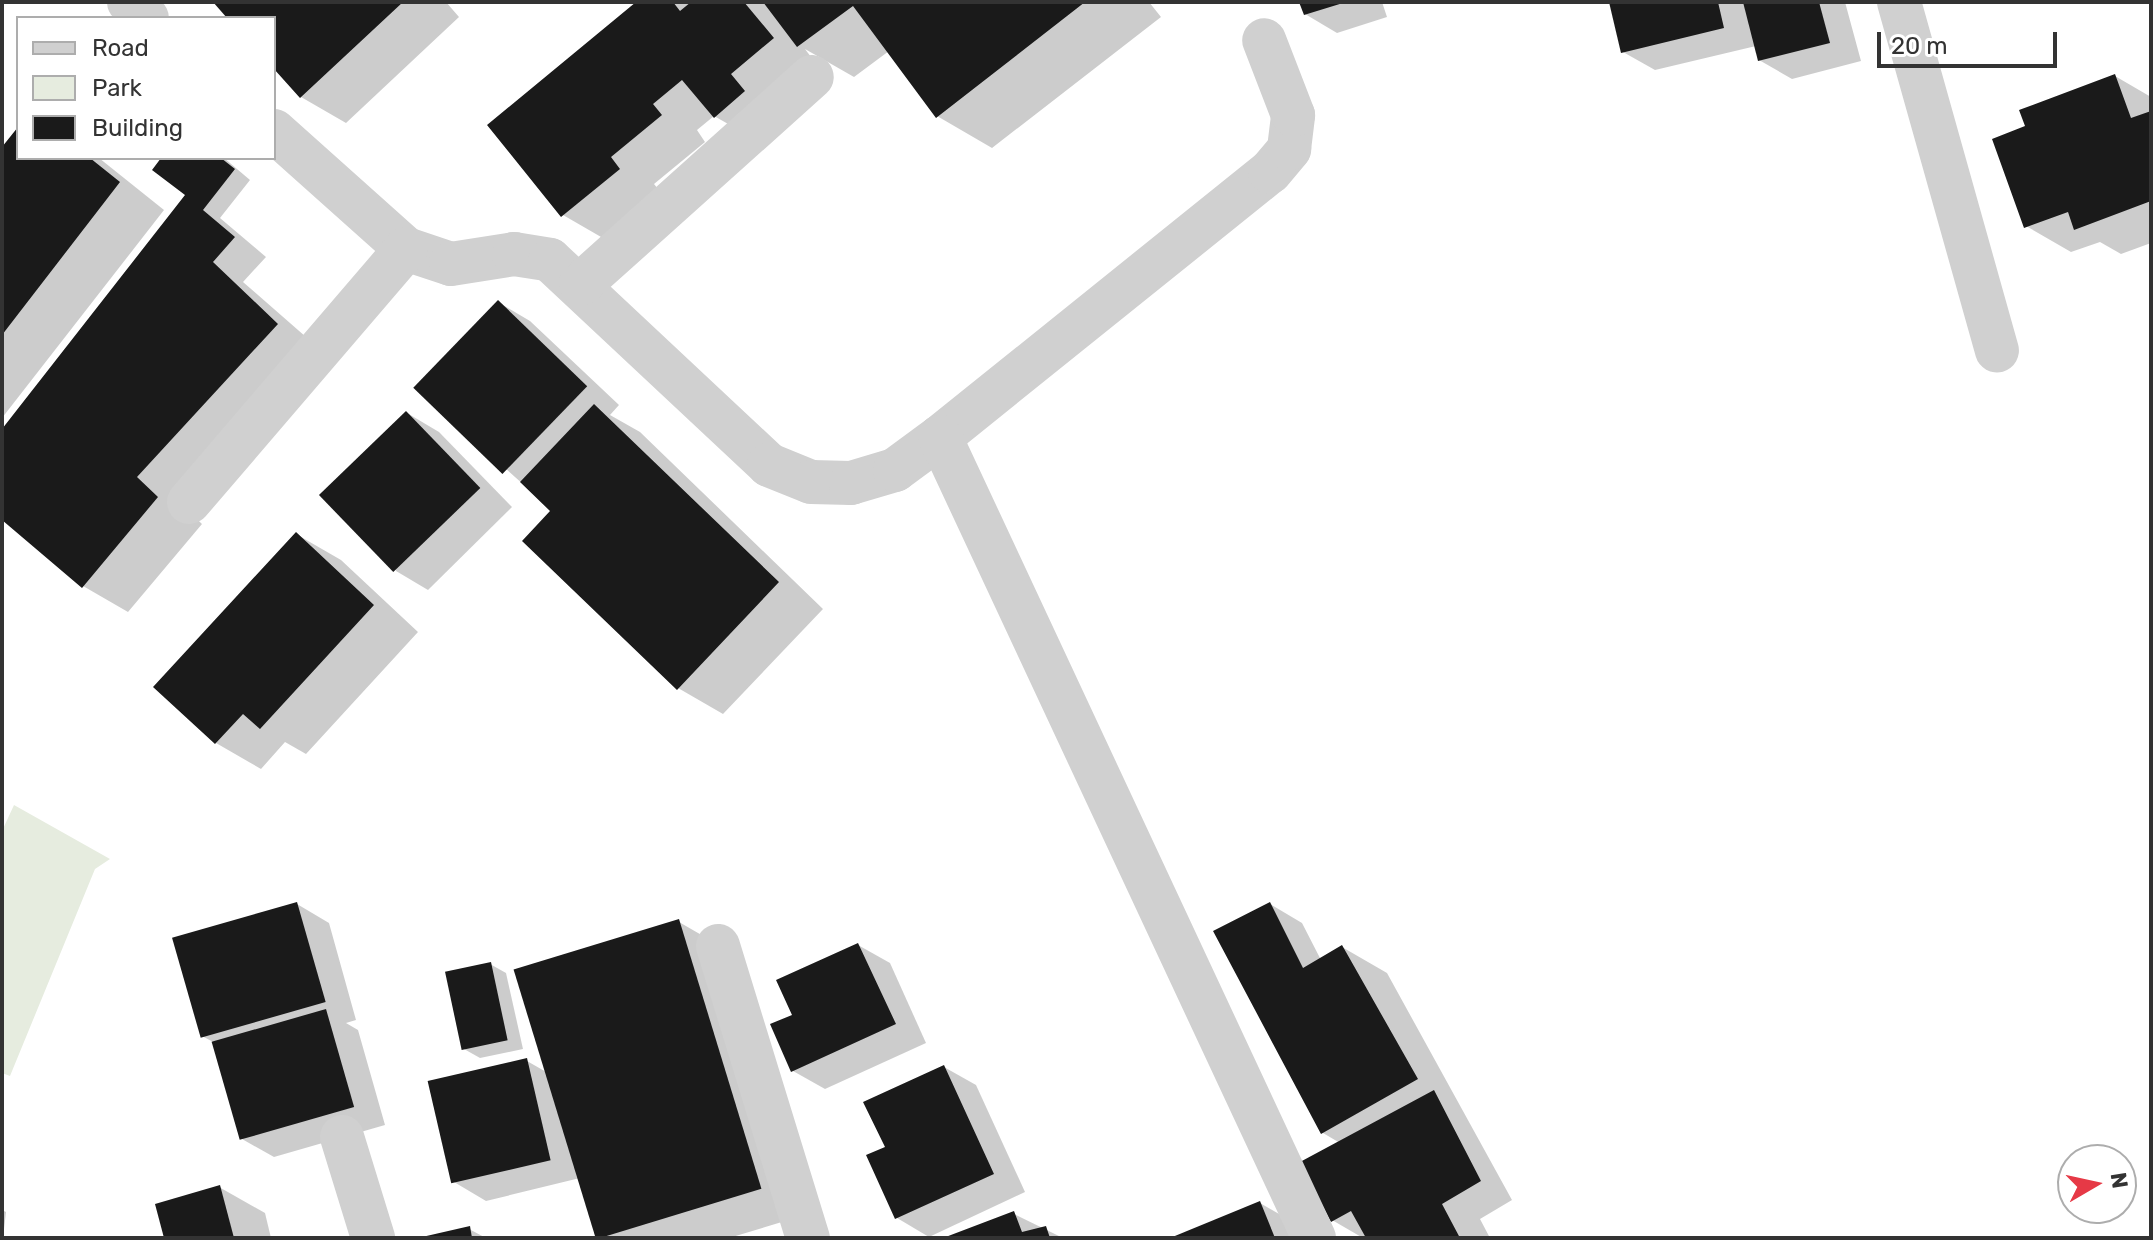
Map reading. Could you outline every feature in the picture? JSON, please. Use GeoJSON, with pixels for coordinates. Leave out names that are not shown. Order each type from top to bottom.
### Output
{"type":"FeatureCollection","features":[{"type":"Feature","properties":{"kind":"street"},"geometry":{"type":"LineString","coordinates":[[129,2],[145,16]]}},
{"type":"Feature","properties":{"kind":"street"},"geometry":{"type":"LineString","coordinates":[[1899,2],[1997,351]]}},
{"type":"Feature","properties":{"kind":"street"},"geometry":{"type":"LineString","coordinates":[[276,133],[406,249],[451,264],[514,254],[550,260],[581,284],[769,465],[811,482],[851,483],[895,470],[940,437],[1270,172],[1289,149],[1293,115],[1264,40]]}},
{"type":"Feature","properties":{"kind":"street"},"geometry":{"type":"LineString","coordinates":[[581,284],[812,77]]}},
{"type":"Feature","properties":{"kind":"street"},"geometry":{"type":"LineString","coordinates":[[189,502],[406,249]]}},
{"type":"Feature","properties":{"kind":"street"},"geometry":{"type":"LineString","coordinates":[[940,437],[1314,1238]]}},
{"type":"Feature","properties":{"kind":"street"},"geometry":{"type":"LineString","coordinates":[[718,946],[808,1238]]}},
{"type":"Feature","properties":{"kind":"street"},"geometry":{"type":"LineString","coordinates":[[342,1137],[373,1238]]}},
{"type":"Feature","properties":{"kind":"green space"},"geometry":{"type":"Polygon","coordinates":[[[14,805],[110,859],[95,869],[10,1076],[2,1073],[2,831],[14,805]]]}},
{"type":"Feature","properties":{"kind":"building"},"geometry":{"type":"Polygon","coordinates":[[[213,2],[403,2],[300,98],[276,71],[276,16],[225,16],[213,2]]]}},
{"type":"Feature","properties":{"kind":"building"},"geometry":{"type":"Polygon","coordinates":[[[636,2],[673,2],[680,11],[691,2],[744,2],[774,38],[731,74],[745,91],[714,118],[682,80],[653,104],[662,115],[611,157],[620,169],[561,217],[487,125],[636,2]]]}},
{"type":"Feature","properties":{"kind":"building"},"geometry":{"type":"Polygon","coordinates":[[[763,2],[1085,2],[936,118],[853,6],[797,47],[763,2]]]}},
{"type":"Feature","properties":{"kind":"building"},"geometry":{"type":"Polygon","coordinates":[[[1299,2],[1343,2],[1343,3],[1304,15],[1299,2]]]}},
{"type":"Feature","properties":{"kind":"building"},"geometry":{"type":"Polygon","coordinates":[[[1609,2],[1718,2],[1724,28],[1621,53],[1609,2]]]}},
{"type":"Feature","properties":{"kind":"building"},"geometry":{"type":"Polygon","coordinates":[[[1743,2],[1819,2],[1830,43],[1758,61],[1743,2]]]}},
{"type":"Feature","properties":{"kind":"building"},"geometry":{"type":"Polygon","coordinates":[[[2115,74],[2131,118],[2151,111],[2151,201],[2074,230],[2068,212],[2024,228],[1992,139],[2025,126],[2019,110],[2115,74]]]}},
{"type":"Feature","properties":{"kind":"building"},"geometry":{"type":"Polygon","coordinates":[[[16,130],[16,160],[92,160],[120,182],[2,335],[2,147],[16,130]]]}},
{"type":"Feature","properties":{"kind":"building"},"geometry":{"type":"Polygon","coordinates":[[[160,160],[224,160],[235,169],[203,210],[235,237],[213,262],[278,324],[137,477],[158,497],[82,588],[2,520],[2,429],[185,195],[152,170],[160,160]]]}},
{"type":"Feature","properties":{"kind":"building"},"geometry":{"type":"Polygon","coordinates":[[[498,300],[587,386],[502,474],[413,388],[498,300]]]}},
{"type":"Feature","properties":{"kind":"building"},"geometry":{"type":"Polygon","coordinates":[[[594,404],[779,582],[677,690],[522,541],[550,511],[520,482],[594,404]]]}},
{"type":"Feature","properties":{"kind":"building"},"geometry":{"type":"Polygon","coordinates":[[[406,411],[480,488],[393,572],[319,495],[406,411]]]}},
{"type":"Feature","properties":{"kind":"building"},"geometry":{"type":"Polygon","coordinates":[[[296,532],[374,605],[260,729],[243,714],[215,744],[153,687],[296,532]]]}},
{"type":"Feature","properties":{"kind":"building"},"geometry":{"type":"Polygon","coordinates":[[[297,902],[326,1002],[201,1038],[172,938],[297,902]]]}},
{"type":"Feature","properties":{"kind":"building"},"geometry":{"type":"Polygon","coordinates":[[[1270,902],[1303,968],[1342,945],[1418,1079],[1321,1134],[1213,931],[1270,902]]]}},
{"type":"Feature","properties":{"kind":"building"},"geometry":{"type":"Polygon","coordinates":[[[679,919],[761,1189],[596,1238],[514,970],[679,919]]]}},
{"type":"Feature","properties":{"kind":"building"},"geometry":{"type":"Polygon","coordinates":[[[858,943],[896,1024],[791,1072],[770,1024],[792,1015],[776,980],[858,943]]]}},
{"type":"Feature","properties":{"kind":"building"},"geometry":{"type":"Polygon","coordinates":[[[491,962],[508,1040],[462,1050],[445,972],[491,962]]]}},
{"type":"Feature","properties":{"kind":"building"},"geometry":{"type":"Polygon","coordinates":[[[326,1009],[354,1107],[240,1140],[212,1042],[326,1009]]]}},
{"type":"Feature","properties":{"kind":"building"},"geometry":{"type":"Polygon","coordinates":[[[527,1058],[551,1160],[451,1183],[428,1081],[527,1058]]]}},
{"type":"Feature","properties":{"kind":"building"},"geometry":{"type":"Polygon","coordinates":[[[944,1065],[994,1174],[895,1219],[866,1155],[885,1147],[863,1102],[944,1065]]]}},
{"type":"Feature","properties":{"kind":"building"},"geometry":{"type":"Polygon","coordinates":[[[1434,1090],[1481,1181],[1442,1204],[1460,1238],[1366,1238],[1351,1211],[1331,1222],[1300,1162],[1434,1090]]]}},
{"type":"Feature","properties":{"kind":"building"},"geometry":{"type":"Polygon","coordinates":[[[220,1185],[234,1238],[164,1238],[155,1204],[220,1185]]]}},
{"type":"Feature","properties":{"kind":"building"},"geometry":{"type":"Polygon","coordinates":[[[1260,1201],[1275,1238],[1170,1238],[1260,1201]]]}},
{"type":"Feature","properties":{"kind":"building"},"geometry":{"type":"Polygon","coordinates":[[[1014,1211],[1022,1232],[1046,1226],[1050,1238],[943,1238],[1014,1211]]]}},
{"type":"Feature","properties":{"kind":"building"},"geometry":{"type":"Polygon","coordinates":[[[470,1226],[472,1238],[422,1238],[422,1237],[470,1226]]]}}]}
